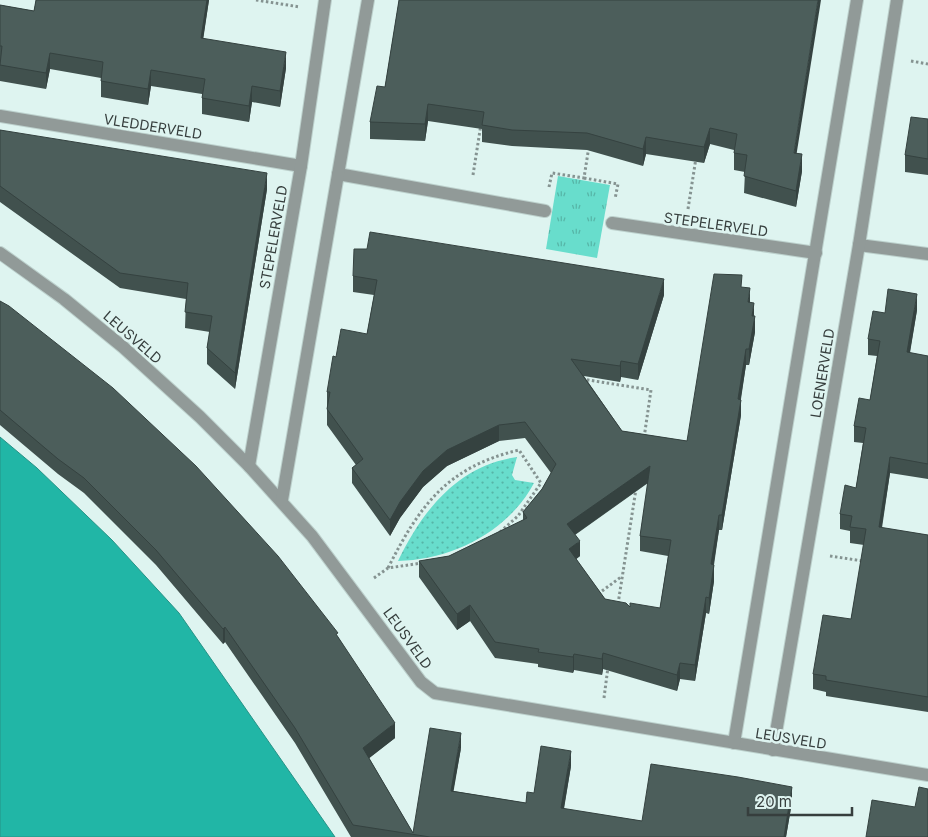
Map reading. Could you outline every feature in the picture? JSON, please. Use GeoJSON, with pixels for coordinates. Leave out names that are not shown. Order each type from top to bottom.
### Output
{"type":"FeatureCollection","features":[{"type":"Feature","properties":{"kind":"street"},"geometry":{"type":"LineString","coordinates":[[282,500],[368,0]]}},
{"type":"Feature","properties":{"kind":"street","name":"LOENERVELD"},"geometry":{"type":"LineString","coordinates":[[734,743],[857,0]]}},
{"type":"Feature","properties":{"kind":"street","name":"LOENERVELD"},"geometry":{"type":"LineString","coordinates":[[773,750],[858,246],[897,0]]}},
{"type":"Feature","properties":{"kind":"street","name":"STEPELERVELD"},"geometry":{"type":"LineString","coordinates":[[249,466],[300,166],[324,6]]}},
{"type":"Feature","properties":{"kind":"street","name":"VLEDDERVELD"},"geometry":{"type":"LineString","coordinates":[[0,116],[300,166]]}},
{"type":"Feature","properties":{"kind":"street"},"geometry":{"type":"LineString","coordinates":[[338,174],[545,211]]}},
{"type":"Feature","properties":{"kind":"street","name":"STEPELERVELD"},"geometry":{"type":"LineString","coordinates":[[612,223],[816,253]]}},
{"type":"Feature","properties":{"kind":"street"},"geometry":{"type":"LineString","coordinates":[[858,246],[928,254]]}},
{"type":"Feature","properties":{"kind":"street","name":"LEUSVELD"},"geometry":{"type":"LineString","coordinates":[[0,253],[57,294],[123,347],[200,417],[249,466],[282,500],[356,593],[421,682],[435,693],[928,775]]}},
{"type":"Feature","properties":{"kind":"path"},"geometry":{"type":"LineString","coordinates":[[256,0],[324,6]]}},
{"type":"Feature","properties":{"kind":"path"},"geometry":{"type":"LineString","coordinates":[[469,198],[483,114]]}},
{"type":"Feature","properties":{"kind":"path"},"geometry":{"type":"LineString","coordinates":[[584,178],[590,141]]}},
{"type":"Feature","properties":{"kind":"path"},"geometry":{"type":"LineString","coordinates":[[684,234],[697,157]]}},
{"type":"Feature","properties":{"kind":"path"},"geometry":{"type":"LineString","coordinates":[[545,211],[552,173],[618,184],[612,223]]}},
{"type":"Feature","properties":{"kind":"path"},"geometry":{"type":"LineString","coordinates":[[575,378],[651,390],[644,439]]}},
{"type":"Feature","properties":{"kind":"path"},"geometry":{"type":"LineString","coordinates":[[356,593],[388,568],[413,523],[434,494],[462,472],[497,455],[519,450],[541,483],[518,516],[497,534]]}},
{"type":"Feature","properties":{"kind":"path"},"geometry":{"type":"LineString","coordinates":[[618,606],[636,488]]}},
{"type":"Feature","properties":{"kind":"path"},"geometry":{"type":"LineString","coordinates":[[807,552],[867,562]]}},
{"type":"Feature","properties":{"kind":"path"},"geometry":{"type":"LineString","coordinates":[[388,568],[423,563]]}},
{"type":"Feature","properties":{"kind":"path"},"geometry":{"type":"LineString","coordinates":[[593,598],[622,577]]}},
{"type":"Feature","properties":{"kind":"path"},"geometry":{"type":"LineString","coordinates":[[600,721],[609,665]]}},
{"type":"Feature","properties":{"kind":"green space"},"geometry":{"type":"Polygon","coordinates":[[[558,176],[610,185],[597,258],[546,249],[558,176]]]}},
{"type":"Feature","properties":{"kind":"green space"},"geometry":{"type":"Polygon","coordinates":[[[517,457],[512,475],[515,480],[534,483],[509,516],[494,529],[458,549],[418,559],[398,561],[418,525],[444,493],[460,480],[477,470],[496,462],[517,457]]]}},
{"type":"Feature","properties":{"kind":"shaded area"},"geometry":{"type":"Polygon","coordinates":[[[0,437],[37,468],[112,540],[179,613],[335,837],[0,837],[0,437]]]}},
{"type":"Feature","properties":{"kind":"building"},"geometry":{"type":"Polygon","coordinates":[[[36,0],[207,0],[201,38],[286,52],[280,91],[252,86],[249,106],[202,98],[205,79],[151,70],[148,89],[101,81],[103,62],[50,53],[46,73],[0,65],[2,46],[0,46],[0,5],[34,11],[36,0]]]}},
{"type":"Feature","properties":{"kind":"building"},"geometry":{"type":"Polygon","coordinates":[[[399,0],[818,0],[794,153],[802,154],[796,191],[744,176],[747,155],[734,153],[737,134],[710,128],[704,147],[646,137],[643,149],[587,133],[512,130],[482,125],[484,112],[428,104],[425,124],[370,122],[377,86],[385,87],[399,0]]]}},
{"type":"Feature","properties":{"kind":"building"},"geometry":{"type":"Polygon","coordinates":[[[911,117],[928,119],[928,159],[905,155],[911,117]]]}},
{"type":"Feature","properties":{"kind":"building"},"geometry":{"type":"Polygon","coordinates":[[[0,130],[267,173],[235,373],[207,348],[212,316],[185,312],[188,283],[120,273],[0,186],[0,130]]]}},
{"type":"Feature","properties":{"kind":"building"},"geometry":{"type":"Polygon","coordinates":[[[370,232],[664,279],[638,364],[621,361],[620,366],[571,359],[622,431],[687,441],[714,274],[742,275],[741,287],[750,288],[748,302],[754,303],[752,316],[755,316],[749,349],[746,349],[738,399],[741,400],[722,515],[719,515],[711,564],[714,565],[709,598],[706,597],[695,665],[680,663],[677,675],[603,653],[602,659],[574,654],[573,657],[538,652],[539,649],[495,642],[470,605],[457,614],[419,561],[449,556],[527,518],[523,512],[542,489],[556,464],[525,422],[499,425],[447,450],[423,471],[400,502],[390,520],[352,468],[363,459],[327,409],[330,392],[327,392],[333,356],[336,357],[341,329],[367,334],[377,280],[353,276],[354,249],[367,249],[370,232]],[[650,466],[567,524],[580,541],[569,549],[605,599],[626,603],[630,607],[630,603],[660,608],[671,540],[640,536],[650,466]]]}},
{"type":"Feature","properties":{"kind":"building"},"geometry":{"type":"Polygon","coordinates":[[[888,289],[917,294],[907,352],[928,356],[928,464],[890,457],[879,527],[928,535],[928,697],[826,680],[826,676],[813,674],[823,615],[851,619],[866,529],[850,527],[852,516],[840,514],[845,485],[856,488],[866,428],[854,426],[859,398],[870,400],[880,341],[868,339],[873,311],[885,313],[888,289]]]}},
{"type":"Feature","properties":{"kind":"building"},"geometry":{"type":"Polygon","coordinates":[[[0,301],[9,306],[113,388],[196,466],[278,556],[338,633],[336,634],[395,723],[363,748],[413,833],[430,728],[461,733],[451,791],[526,803],[527,792],[534,793],[541,746],[571,751],[561,808],[642,821],[651,764],[792,787],[784,837],[430,837],[353,825],[295,728],[225,627],[223,629],[156,550],[84,478],[58,459],[0,410],[0,301]]]}},
{"type":"Feature","properties":{"kind":"building"},"geometry":{"type":"Polygon","coordinates":[[[919,787],[928,789],[928,837],[866,837],[872,800],[915,807],[919,787]]]}}]}
